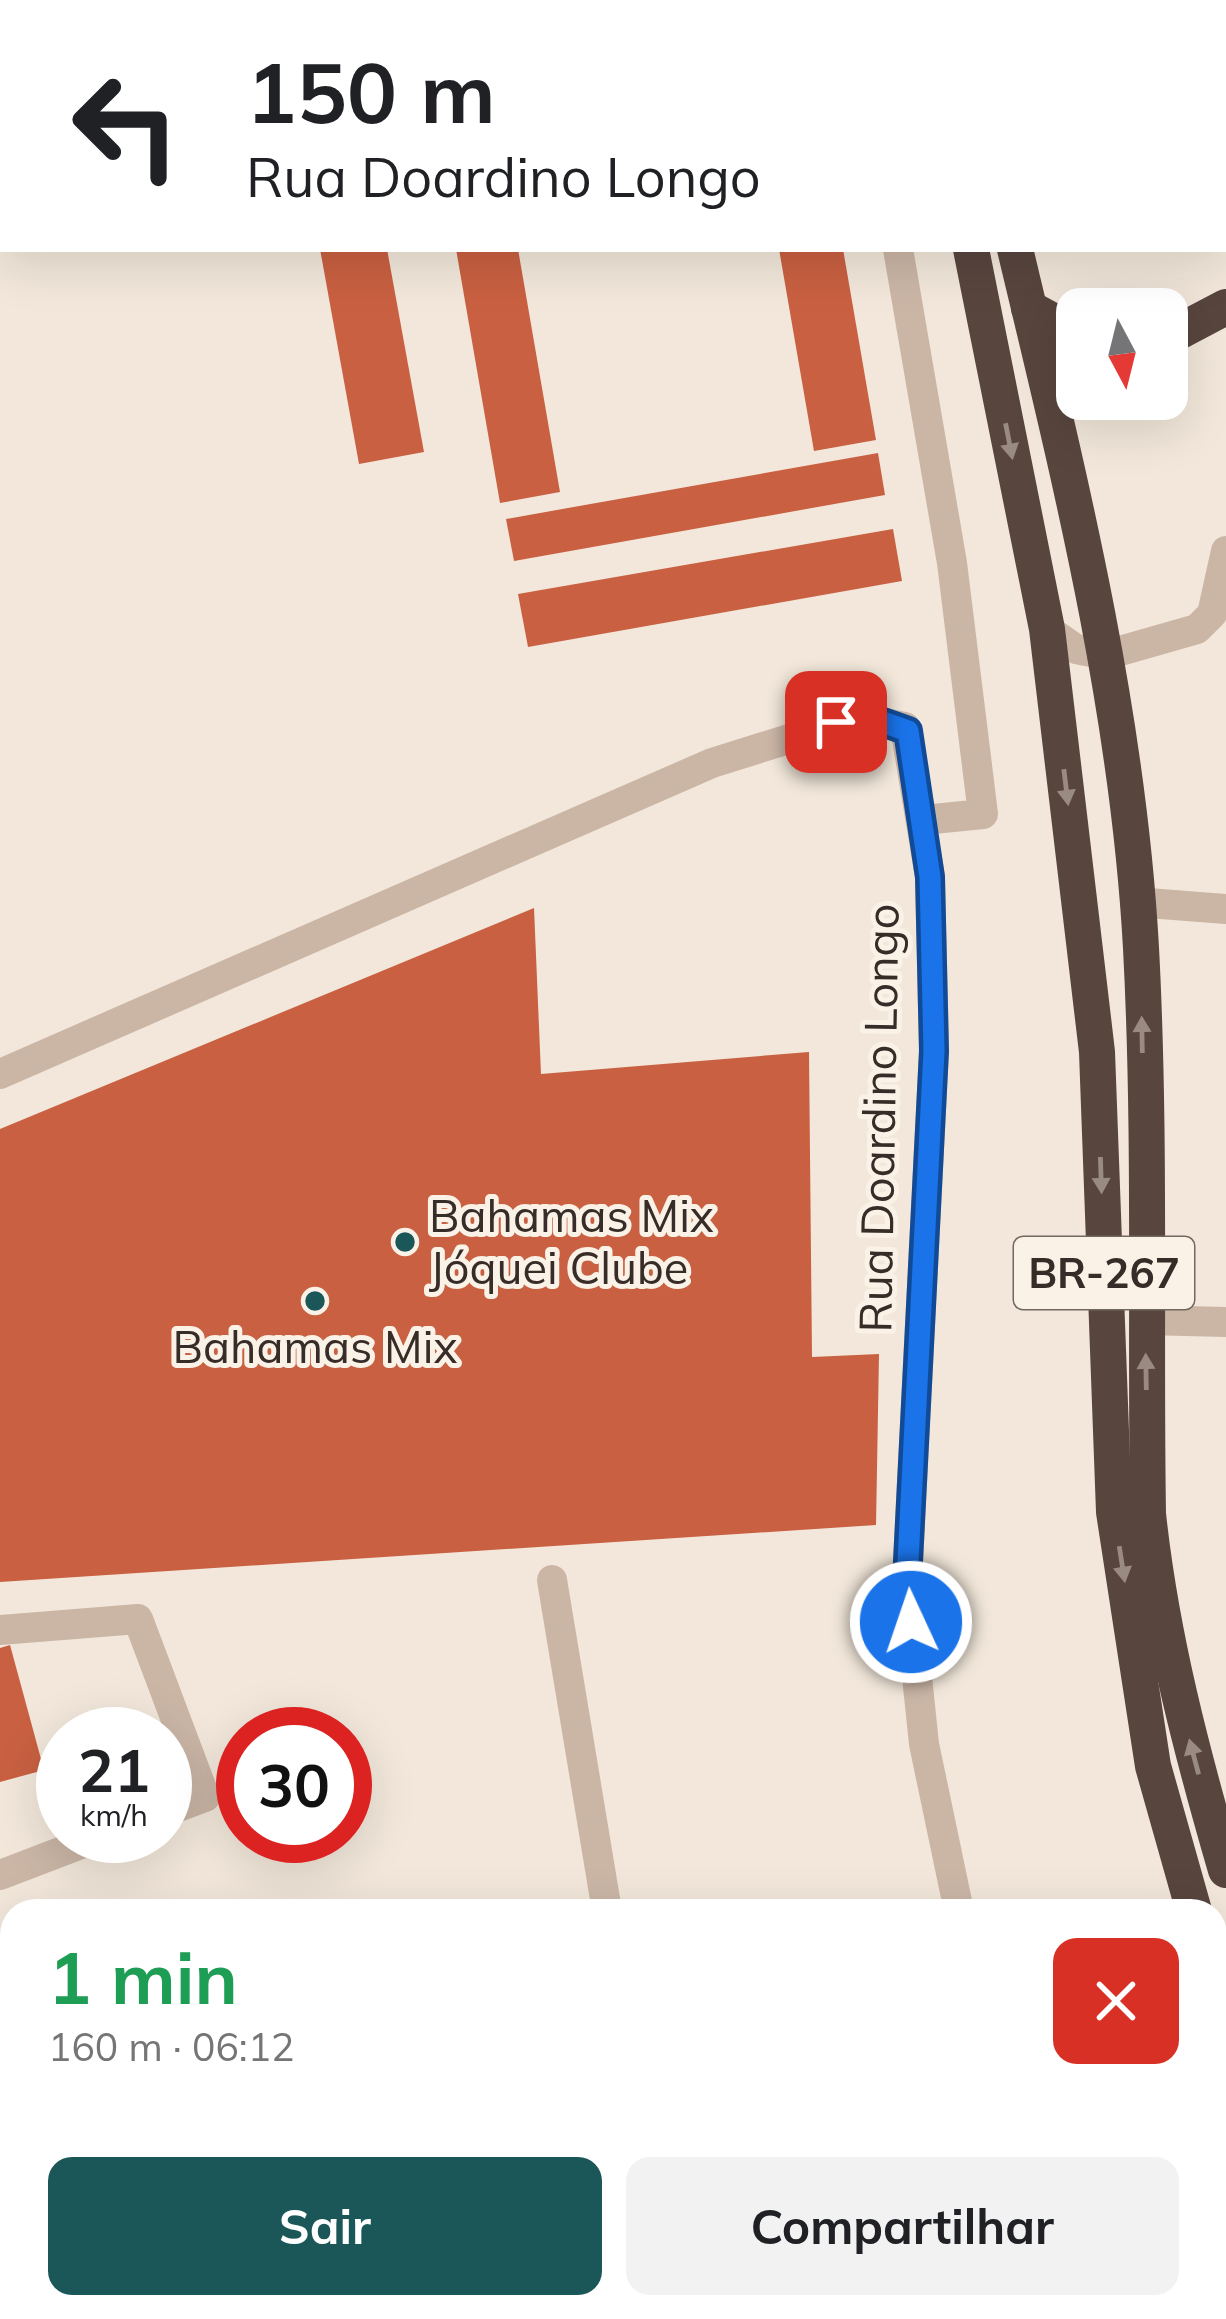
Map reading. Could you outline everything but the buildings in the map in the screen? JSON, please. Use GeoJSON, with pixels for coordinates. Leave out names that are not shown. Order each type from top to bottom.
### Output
{"type":"FeatureCollection","features":[{"type":"Feature","properties":{"kind":"highway","name":"BR-267"},"geometry":{"type":"LineString","coordinates":[[972,252],[1047,629],[1097,1052],[1114,1512],[1153,1766],[1191,1899]]}},
{"type":"Feature","properties":{"kind":"highway","name":"BR-267"},"geometry":{"type":"LineString","coordinates":[[1016,252],[1106,655],[1141,946],[1148,1514],[1156,1591],[1192,1751],[1226,1870]]}},
{"type":"Feature","properties":{"kind":"highway"},"geometry":{"type":"LineString","coordinates":[[1188,327],[1226,307]]}},
{"type":"Feature","properties":{"kind":"highway"},"geometry":{"type":"LineString","coordinates":[[1029,308],[1056,323]]}},
{"type":"Feature","properties":{"kind":"highway"},"geometry":{"type":"LineString","coordinates":[[1057,709],[1078,676],[1106,655]]}},
{"type":"Feature","properties":{"kind":"street"},"geometry":{"type":"LineString","coordinates":[[899,252],[952,563],[983,814],[923,820]]}},
{"type":"Feature","properties":{"kind":"street"},"geometry":{"type":"LineString","coordinates":[[1047,629],[1076,649],[1106,655],[1197,629],[1212,614],[1226,551]]}},
{"type":"Feature","properties":{"kind":"street","name":"Rua Doardino Longo"},"geometry":{"type":"LineString","coordinates":[[0,1074],[712,764],[836,722],[874,719],[908,731],[930,877],[934,1051],[907,1581],[923,1744],[956,1899]]}},
{"type":"Feature","properties":{"kind":"street"},"geometry":{"type":"LineString","coordinates":[[1136,902],[1226,909]]}},
{"type":"Feature","properties":{"kind":"street"},"geometry":{"type":"LineString","coordinates":[[1145,1320],[1226,1322]]}},
{"type":"Feature","properties":{"kind":"street"},"geometry":{"type":"LineString","coordinates":[[552,1580],[605,1899]]}},
{"type":"Feature","properties":{"kind":"street"},"geometry":{"type":"LineString","coordinates":[[0,1630],[138,1619],[172,1707]]}},
{"type":"Feature","properties":{"kind":"street"},"geometry":{"type":"LineString","coordinates":[[192,1760],[206,1797],[192,1802]]}},
{"type":"Feature","properties":{"kind":"street"},"geometry":{"type":"LineString","coordinates":[[0,1874],[36,1861]]}},
{"type":"Feature","properties":{"kind":"place","name":"Bahamas Mix Jóquei Clube"},"geometry":{"type":"Point","coordinates":[405,1242]}},
{"type":"Feature","properties":{"kind":"place","name":"Bahamas Mix"},"geometry":{"type":"Point","coordinates":[315,1301]}},
{"type":"Feature","properties":{"kind":"route"},"geometry":{"type":"LineString","coordinates":[[836,722],[874,719],[908,731],[930,877],[934,1051],[907,1581],[911,1622]]}}]}
